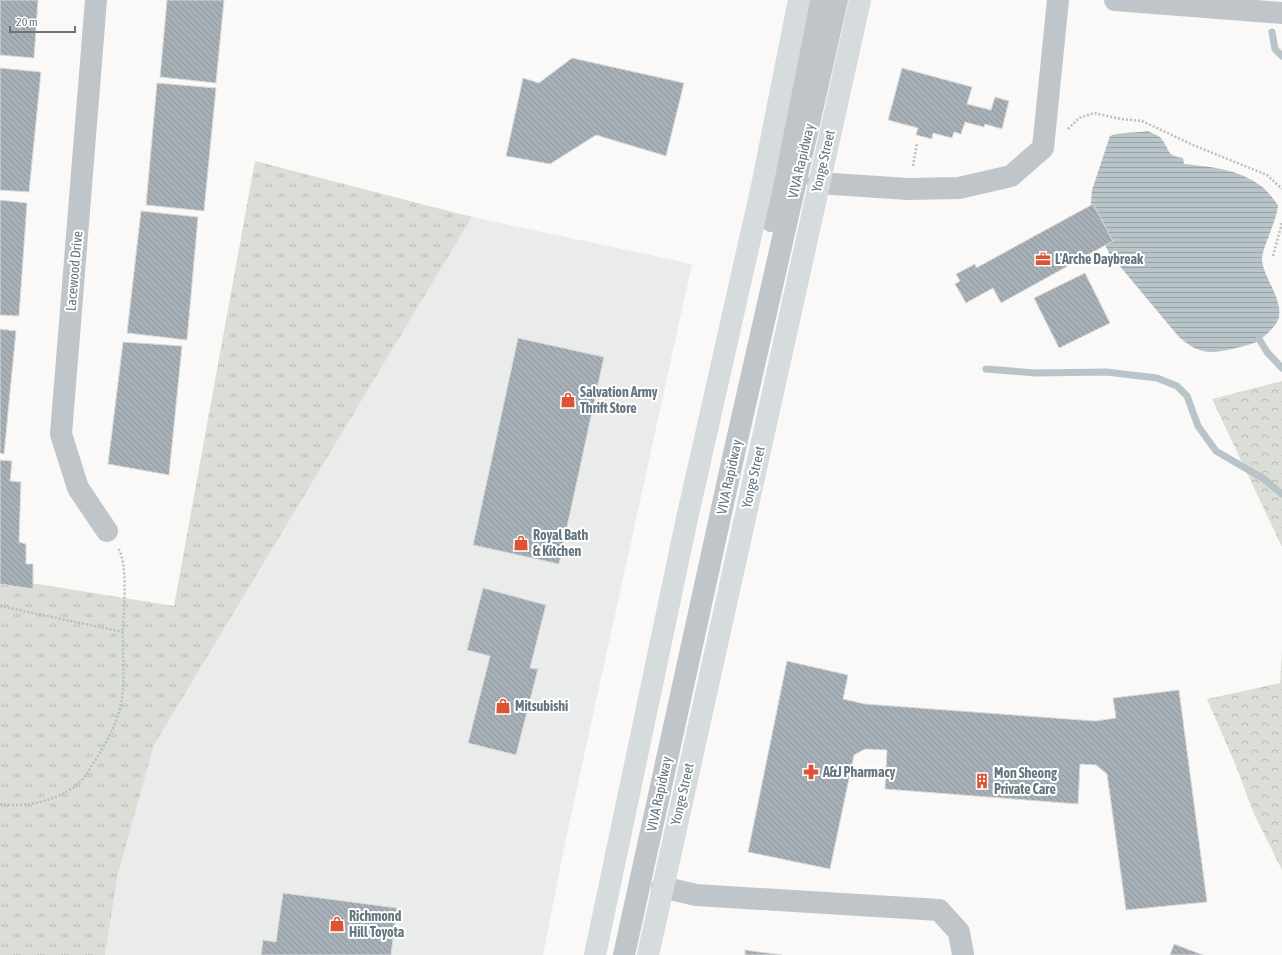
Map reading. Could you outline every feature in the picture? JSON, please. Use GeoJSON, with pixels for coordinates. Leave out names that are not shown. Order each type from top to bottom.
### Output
{"type":"FeatureCollection","features":[{"type":"Feature","properties":{"kind":"main road"},"geometry":{"type":"LineString","coordinates":[[595,955],[686,523],[762,186],[799,0]]}},
{"type":"Feature","properties":{"kind":"main road","name":"Yonge Street"},"geometry":{"type":"LineString","coordinates":[[648,955],[818,183],[860,0]]}},
{"type":"Feature","properties":{"kind":"street","name":"Lacewood Drive"},"geometry":{"type":"LineString","coordinates":[[96,0],[61,434],[78,488],[107,531]]}},
{"type":"Feature","properties":{"kind":"street","name":"VIVA Rapidway"},"geometry":{"type":"LineString","coordinates":[[610,955],[820,0]]}},
{"type":"Feature","properties":{"kind":"street","name":"VIVA Rapidway"},"geometry":{"type":"LineString","coordinates":[[624,955],[735,449],[837,0]]}},
{"type":"Feature","properties":{"kind":"street"},"geometry":{"type":"LineString","coordinates":[[818,183],[908,189],[959,188],[1011,176],[1043,148],[1058,0]]}},
{"type":"Feature","properties":{"kind":"street"},"geometry":{"type":"LineString","coordinates":[[1115,0],[1282,13]]}},
{"type":"Feature","properties":{"kind":"street"},"geometry":{"type":"LineString","coordinates":[[662,887],[696,895],[939,910],[959,932],[963,955]]}},
{"type":"Feature","properties":{"kind":"path"},"geometry":{"type":"LineString","coordinates":[[1044,138],[1061,135],[1079,118],[1094,113],[1121,119],[1142,121],[1193,145],[1267,175],[1282,189]]}},
{"type":"Feature","properties":{"kind":"path"},"geometry":{"type":"LineString","coordinates":[[1274,256],[1282,223]]}},
{"type":"Feature","properties":{"kind":"path"},"geometry":{"type":"LineString","coordinates":[[0,804],[35,803],[57,797],[83,780],[110,737],[122,700],[124,675],[124,589],[121,553],[107,531]]}},
{"type":"Feature","properties":{"kind":"path"},"geometry":{"type":"LineString","coordinates":[[0,606],[123,632]]}},
{"type":"Feature","properties":{"kind":"shaded area"},"geometry":{"type":"Polygon","coordinates":[[[1148,131],[1160,137],[1170,153],[1177,157],[1183,158],[1184,164],[1234,172],[1252,180],[1264,188],[1278,205],[1275,219],[1262,255],[1262,260],[1263,267],[1278,302],[1279,317],[1276,324],[1269,332],[1254,343],[1227,350],[1207,352],[1194,347],[1178,336],[1109,253],[1090,215],[1092,190],[1110,136],[1148,131]]]}},
{"type":"Feature","properties":{"kind":"shaded area"},"geometry":{"type":"Polygon","coordinates":[[[472,217],[692,264],[566,838],[543,955],[105,955],[118,874],[154,745],[472,217]]]}},
{"type":"Feature","properties":{"kind":"green space"},"geometry":{"type":"Polygon","coordinates":[[[255,161],[472,217],[154,745],[118,874],[105,955],[0,955],[0,578],[174,606],[255,161]]]}},
{"type":"Feature","properties":{"kind":"green space"},"geometry":{"type":"Polygon","coordinates":[[[1282,381],[1282,547],[1212,399],[1282,381]]]}},
{"type":"Feature","properties":{"kind":"green space"},"geometry":{"type":"Polygon","coordinates":[[[1282,652],[1282,870],[1254,814],[1236,766],[1207,699],[1280,683],[1282,652]]]}},
{"type":"Feature","properties":{"kind":"building"},"geometry":{"type":"Polygon","coordinates":[[[0,0],[38,0],[34,58],[0,55],[0,0]]]}},
{"type":"Feature","properties":{"kind":"building"},"geometry":{"type":"Polygon","coordinates":[[[167,0],[224,0],[216,83],[160,77],[167,0]]]}},
{"type":"Feature","properties":{"kind":"building"},"geometry":{"type":"Polygon","coordinates":[[[572,58],[684,83],[666,156],[596,135],[550,164],[506,156],[523,78],[539,83],[572,58]]]}},
{"type":"Feature","properties":{"kind":"building"},"geometry":{"type":"Polygon","coordinates":[[[0,68],[41,72],[29,192],[0,190],[0,68]]]}},
{"type":"Feature","properties":{"kind":"building"},"geometry":{"type":"Polygon","coordinates":[[[902,68],[972,87],[967,104],[991,110],[995,97],[1009,101],[1002,129],[985,124],[984,127],[965,122],[961,134],[954,132],[952,138],[933,133],[932,139],[916,135],[918,128],[888,120],[902,68]]]}},
{"type":"Feature","properties":{"kind":"building"},"geometry":{"type":"Polygon","coordinates":[[[157,83],[216,88],[204,211],[146,205],[157,83]]]}},
{"type":"Feature","properties":{"kind":"building"},"geometry":{"type":"Polygon","coordinates":[[[0,200],[27,203],[19,316],[0,315],[0,200]]]}},
{"type":"Feature","properties":{"kind":"building"},"geometry":{"type":"Polygon","coordinates":[[[1093,204],[1113,241],[1001,303],[993,288],[966,303],[955,284],[960,281],[956,274],[975,264],[976,268],[1093,204]]]}},
{"type":"Feature","properties":{"kind":"building"},"geometry":{"type":"Polygon","coordinates":[[[141,211],[198,217],[187,340],[127,333],[141,211]]]}},
{"type":"Feature","properties":{"kind":"building"},"geometry":{"type":"Polygon","coordinates":[[[1085,273],[1110,323],[1059,348],[1034,298],[1085,273]]]}},
{"type":"Feature","properties":{"kind":"building"},"geometry":{"type":"Polygon","coordinates":[[[0,329],[16,331],[4,454],[0,453],[0,329]]]}},
{"type":"Feature","properties":{"kind":"building"},"geometry":{"type":"Polygon","coordinates":[[[518,338],[604,357],[559,564],[473,545],[518,338]]]}},
{"type":"Feature","properties":{"kind":"building"},"geometry":{"type":"Polygon","coordinates":[[[123,342],[182,346],[169,475],[108,464],[123,342]]]}},
{"type":"Feature","properties":{"kind":"building"},"geometry":{"type":"Polygon","coordinates":[[[0,460],[12,461],[10,481],[21,482],[19,542],[26,544],[26,564],[33,564],[33,589],[0,584],[0,460]]]}},
{"type":"Feature","properties":{"kind":"building","name":"Mitsubishi"},"geometry":{"type":"Polygon","coordinates":[[[483,588],[546,605],[530,668],[538,669],[516,755],[468,743],[490,656],[467,650],[483,588]]]}},
{"type":"Feature","properties":{"kind":"building","name":"Mon Sheong Private Care"},"geometry":{"type":"Polygon","coordinates":[[[787,661],[848,675],[843,699],[865,704],[1095,721],[1116,718],[1113,698],[1179,690],[1207,902],[1126,910],[1107,774],[1096,765],[1080,764],[1078,804],[885,789],[887,750],[865,749],[854,755],[830,869],[748,852],[787,661]]]}},
{"type":"Feature","properties":{"kind":"building","name":"Richmond Hill Toyota"},"geometry":{"type":"Polygon","coordinates":[[[283,893],[397,908],[391,955],[261,955],[263,940],[276,942],[283,893]]]}},
{"type":"Feature","properties":{"kind":"building"},"geometry":{"type":"Polygon","coordinates":[[[1174,944],[1203,955],[1170,955],[1174,944]]]}},
{"type":"Feature","properties":{"kind":"building"},"geometry":{"type":"Polygon","coordinates":[[[745,950],[782,955],[745,955],[745,950]]]}},
{"type":"Feature","properties":{"kind":"waterway"},"geometry":{"type":"LineString","coordinates":[[1272,32],[1275,49],[1282,56]]}},
{"type":"Feature","properties":{"kind":"waterway"},"geometry":{"type":"LineString","coordinates":[[1259,339],[1267,352],[1282,368]]}},
{"type":"Feature","properties":{"kind":"waterway"},"geometry":{"type":"LineString","coordinates":[[986,369],[1036,373],[1106,372],[1157,378],[1177,386],[1187,396],[1198,426],[1216,451],[1264,479],[1282,494]]}},
{"type":"Feature","properties":{"kind":"place","name":"L'Arche Daybreak"},"geometry":{"type":"Point","coordinates":[1043,259]}},
{"type":"Feature","properties":{"kind":"place","name":"Salvation Army Thrift Store"},"geometry":{"type":"Point","coordinates":[568,400]}},
{"type":"Feature","properties":{"kind":"place","name":"Royal Bath & Kitchen"},"geometry":{"type":"Point","coordinates":[521,543]}},
{"type":"Feature","properties":{"kind":"place","name":"Mitsubishi"},"geometry":{"type":"Point","coordinates":[503,706]}},
{"type":"Feature","properties":{"kind":"place","name":"A&J Pharmacy"},"geometry":{"type":"Point","coordinates":[811,772]}},
{"type":"Feature","properties":{"kind":"place","name":"Mon Sheong Private Care"},"geometry":{"type":"Point","coordinates":[982,781]}},
{"type":"Feature","properties":{"kind":"place","name":"Richmond Hill Toyota"},"geometry":{"type":"Point","coordinates":[337,924]}}]}
